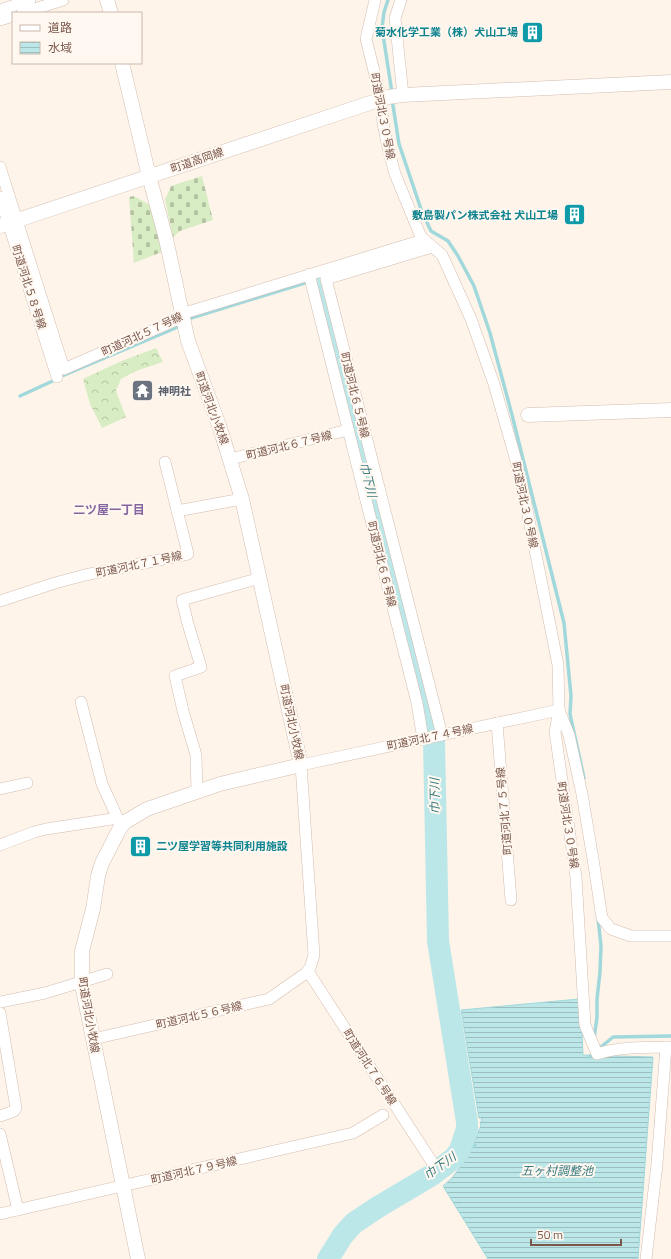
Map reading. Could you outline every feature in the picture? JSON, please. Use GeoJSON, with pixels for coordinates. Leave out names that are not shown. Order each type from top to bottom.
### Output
{"type":"FeatureCollection","features":[{"type":"Feature","properties":{"kind":"street"},"geometry":{"type":"LineString","coordinates":[[0,10],[30,0]]}},
{"type":"Feature","properties":{"kind":"street"},"geometry":{"type":"LineString","coordinates":[[25,12],[63,0]]}},
{"type":"Feature","properties":{"kind":"street"},"geometry":{"type":"LineString","coordinates":[[108,0],[111,12]]}},
{"type":"Feature","properties":{"kind":"street","name":"町道河北３０号線"},"geometry":{"type":"LineString","coordinates":[[375,0],[366,39],[381,99],[383,124],[395,174],[427,244],[442,255],[471,319],[494,384],[524,494],[558,664],[559,710],[555,732],[576,877],[582,984],[586,1025],[597,1054],[621,1048],[668,1047]]}},
{"type":"Feature","properties":{"kind":"street"},"geometry":{"type":"LineString","coordinates":[[399,95],[395,18],[402,0]]}},
{"type":"Feature","properties":{"kind":"street"},"geometry":{"type":"LineString","coordinates":[[0,20],[12,16]]}},
{"type":"Feature","properties":{"kind":"street","name":"町道河北小牧線"},"geometry":{"type":"LineString","coordinates":[[122,64],[149,176],[166,239],[188,341],[213,408],[242,499],[301,765],[240,779],[197,792],[147,809],[122,821],[120,828],[102,863],[98,876],[93,909],[82,951],[82,981],[138,1259]]}},
{"type":"Feature","properties":{"kind":"street","name":"町道高岡線"},"geometry":{"type":"LineString","coordinates":[[8,223],[381,99],[399,95],[671,82]]}},
{"type":"Feature","properties":{"kind":"street","name":"町道河北５７号線"},"geometry":{"type":"LineString","coordinates":[[0,167],[8,223],[64,369],[188,312],[310,279],[324,271],[427,244]]}},
{"type":"Feature","properties":{"kind":"street","name":"町道河北５８号線"},"geometry":{"type":"LineString","coordinates":[[0,196],[57,376]]}},
{"type":"Feature","properties":{"kind":"street","name":"町道河北６５号線"},"geometry":{"type":"LineString","coordinates":[[427,244],[326,279],[440,735]]}},
{"type":"Feature","properties":{"kind":"street","name":"町道河北６６号線"},"geometry":{"type":"LineString","coordinates":[[310,279],[417,703],[424,738]]}},
{"type":"Feature","properties":{"kind":"street"},"geometry":{"type":"LineString","coordinates":[[528,415],[671,410]]}},
{"type":"Feature","properties":{"kind":"street","name":"町道河北６７号線"},"geometry":{"type":"LineString","coordinates":[[230,459],[348,430]]}},
{"type":"Feature","properties":{"kind":"street","name":"町道河北７１号線"},"geometry":{"type":"LineString","coordinates":[[0,600],[85,575],[188,554],[165,462]]}},
{"type":"Feature","properties":{"kind":"street"},"geometry":{"type":"LineString","coordinates":[[177,511],[242,499]]}},
{"type":"Feature","properties":{"kind":"street"},"geometry":{"type":"LineString","coordinates":[[197,792],[196,755],[183,711],[175,676],[202,667],[182,600],[260,578]]}},
{"type":"Feature","properties":{"kind":"street"},"geometry":{"type":"LineString","coordinates":[[0,845],[46,829],[122,821],[102,784],[81,702]]}},
{"type":"Feature","properties":{"kind":"street"},"geometry":{"type":"LineString","coordinates":[[559,710],[569,735],[580,787],[602,918],[611,929],[631,936],[671,936]]}},
{"type":"Feature","properties":{"kind":"street","name":"町道河北７４号線"},"geometry":{"type":"LineString","coordinates":[[301,765],[559,710]]}},
{"type":"Feature","properties":{"kind":"street","name":"町道河北７５号線"},"geometry":{"type":"LineString","coordinates":[[497,723],[511,900]]}},
{"type":"Feature","properties":{"kind":"street"},"geometry":{"type":"LineString","coordinates":[[301,765],[314,955],[305,974]]}},
{"type":"Feature","properties":{"kind":"street"},"geometry":{"type":"LineString","coordinates":[[0,789],[27,783]]}},
{"type":"Feature","properties":{"kind":"street"},"geometry":{"type":"LineString","coordinates":[[0,1002],[45,992],[107,974]]}},
{"type":"Feature","properties":{"kind":"street","name":"町道河北５６号線"},"geometry":{"type":"LineString","coordinates":[[93,1039],[269,999],[305,974]]}},
{"type":"Feature","properties":{"kind":"street","name":"町道河北７６号線"},"geometry":{"type":"LineString","coordinates":[[305,974],[311,976],[432,1162]]}},
{"type":"Feature","properties":{"kind":"street"},"geometry":{"type":"LineString","coordinates":[[0,1013],[16,1108],[14,1112],[0,1116]]}},
{"type":"Feature","properties":{"kind":"street"},"geometry":{"type":"LineString","coordinates":[[646,1259],[668,1047]]}},
{"type":"Feature","properties":{"kind":"street","name":"町道河北７９号線"},"geometry":{"type":"LineString","coordinates":[[0,1214],[353,1133],[383,1115]]}},
{"type":"Feature","properties":{"kind":"street"},"geometry":{"type":"LineString","coordinates":[[0,1134],[18,1210]]}},
{"type":"Feature","properties":{"kind":"green space"},"geometry":{"type":"Polygon","coordinates":[[[202,176],[213,220],[180,231],[173,237],[165,200],[171,186],[202,176]]]}},
{"type":"Feature","properties":{"kind":"green space"},"geometry":{"type":"Polygon","coordinates":[[[134,196],[152,206],[164,251],[134,263],[129,197],[134,196]]]}},
{"type":"Feature","properties":{"kind":"green space"},"geometry":{"type":"Polygon","coordinates":[[[156,348],[163,362],[136,371],[121,379],[116,391],[126,417],[102,428],[90,404],[83,379],[119,362],[156,348]]]}},
{"type":"Feature","properties":{"kind":"water","name":"五ヶ村調整池"},"geometry":{"type":"Polygon","coordinates":[[[579,999],[581,1005],[583,1055],[653,1057],[638,1259],[488,1259],[443,1186],[451,1179],[469,1156],[481,1125],[480,1122],[482,1121],[481,1118],[479,1118],[461,1010],[579,999]]]}},
{"type":"Feature","properties":{"kind":"waterway"},"geometry":{"type":"LineString","coordinates":[[388,0],[384,12],[382,28],[392,93]]}},
{"type":"Feature","properties":{"kind":"waterway"},"geometry":{"type":"LineString","coordinates":[[392,99],[399,144],[422,212],[431,231],[448,241],[458,256],[474,286],[490,333],[564,623],[571,696],[570,714],[584,778]]}},
{"type":"Feature","properties":{"kind":"waterway","name":"巾下川"},"geometry":{"type":"LineString","coordinates":[[318,278],[434,741],[438,941],[467,1122],[467,1129],[460,1150],[454,1158],[432,1175],[354,1223],[343,1235],[328,1259]]}},
{"type":"Feature","properties":{"kind":"waterway"},"geometry":{"type":"LineString","coordinates":[[191,318],[308,282]]}},
{"type":"Feature","properties":{"kind":"waterway"},"geometry":{"type":"LineString","coordinates":[[62,376],[178,327]]}},
{"type":"Feature","properties":{"kind":"waterway"},"geometry":{"type":"LineString","coordinates":[[20,396],[57,379]]}},
{"type":"Feature","properties":{"kind":"waterway"},"geometry":{"type":"LineString","coordinates":[[594,1039],[597,1017],[601,946],[598,918]]}},
{"type":"Feature","properties":{"kind":"waterway"},"geometry":{"type":"LineString","coordinates":[[589,1057],[613,1037],[671,1036]]}},
{"type":"Feature","properties":{"kind":"waterway"},"geometry":{"type":"LineString","coordinates":[[454,1158],[475,1145]]}},
{"type":"Feature","properties":{"kind":"place","name":"菊水化学工業（株）犬山工場"},"geometry":{"type":"Point","coordinates":[533,32]}},
{"type":"Feature","properties":{"kind":"place","name":"敷島製パン株式会社 犬山工場"},"geometry":{"type":"Point","coordinates":[574,215]}},
{"type":"Feature","properties":{"kind":"place","name":"神明社"},"geometry":{"type":"Point","coordinates":[143,391]}},
{"type":"Feature","properties":{"kind":"place","name":"二ツ屋学習等共同利用施設"},"geometry":{"type":"Point","coordinates":[141,846]}},
{"type":"Feature","properties":{"kind":"district","name":"二ツ屋一丁目"},"geometry":{"type":"Point","coordinates":[109,510]}}]}
